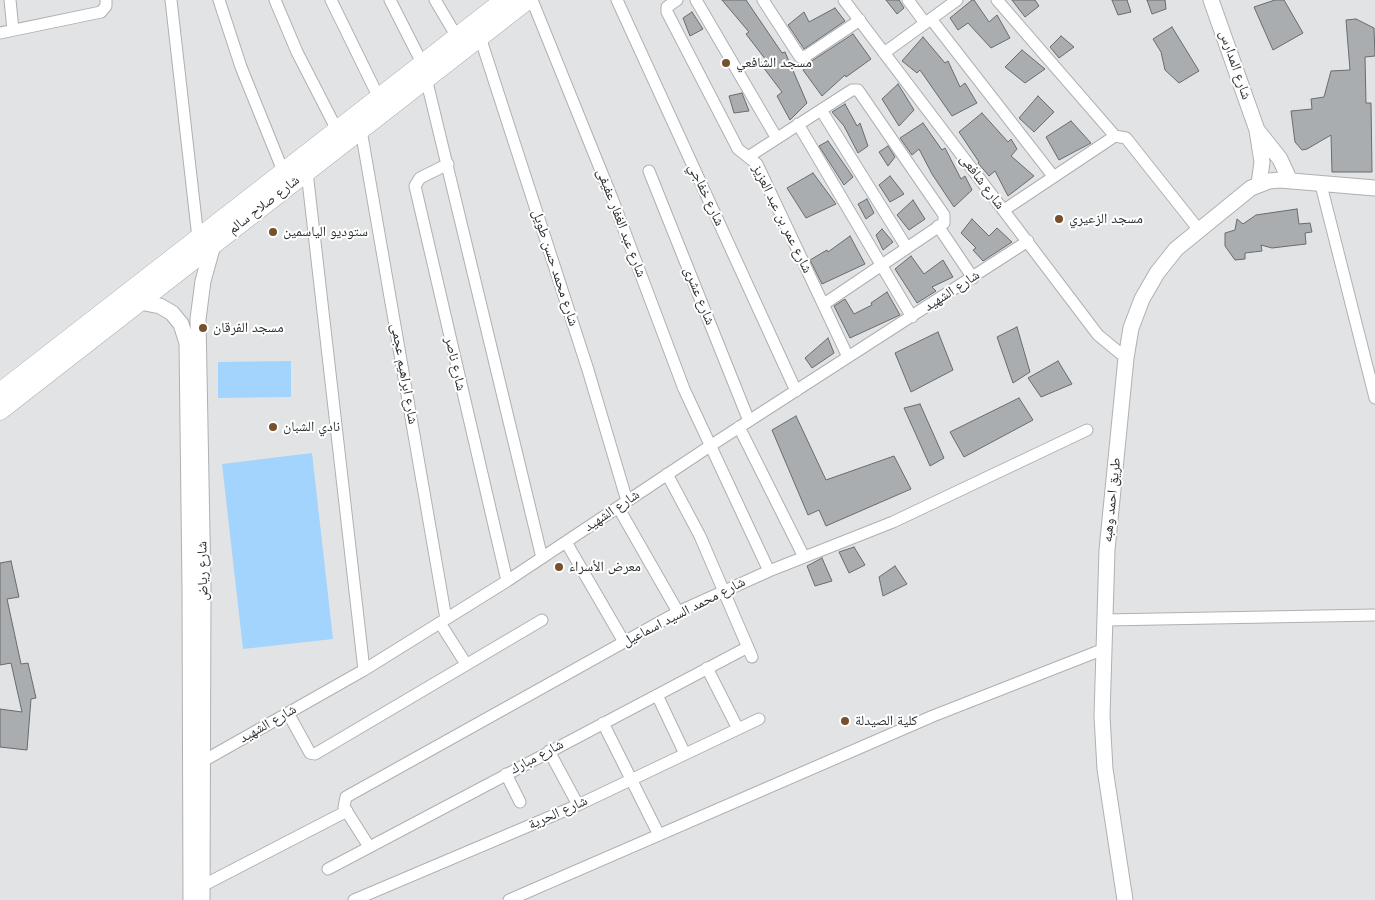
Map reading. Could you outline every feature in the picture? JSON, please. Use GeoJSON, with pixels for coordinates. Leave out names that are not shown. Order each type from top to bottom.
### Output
{"type":"FeatureCollection","features":[{"type":"Feature","properties":{"kind":"main road","name":"شارع صلاح سالم"},"geometry":{"type":"LineString","coordinates":[[0,411],[140,302],[283,171],[379,98],[480,37],[530,0]]}},
{"type":"Feature","properties":{"kind":"main road","name":"شارع صلاح سالم"},"geometry":{"type":"LineString","coordinates":[[0,392],[205,242],[307,172],[360,130],[425,71],[457,37],[498,2]]}},
{"type":"Feature","properties":{"kind":"street"},"geometry":{"type":"LineString","coordinates":[[10,0],[13,30]]}},
{"type":"Feature","properties":{"kind":"street"},"geometry":{"type":"LineString","coordinates":[[0,33],[100,12],[106,6],[106,0]]}},
{"type":"Feature","properties":{"kind":"street"},"geometry":{"type":"LineString","coordinates":[[171,0],[205,242]]}},
{"type":"Feature","properties":{"kind":"street"},"geometry":{"type":"LineString","coordinates":[[220,0],[241,67],[283,171]]}},
{"type":"Feature","properties":{"kind":"street"},"geometry":{"type":"LineString","coordinates":[[275,0],[297,52],[337,130]]}},
{"type":"Feature","properties":{"kind":"street"},"geometry":{"type":"LineString","coordinates":[[331,0],[379,98]]}},
{"type":"Feature","properties":{"kind":"street"},"geometry":{"type":"LineString","coordinates":[[390,0],[425,71],[542,558]]}},
{"type":"Feature","properties":{"kind":"street"},"geometry":{"type":"LineString","coordinates":[[435,0],[457,37]]}},
{"type":"Feature","properties":{"kind":"street","name":"شارع عبد الغفار عفيفى"},"geometry":{"type":"LineString","coordinates":[[530,0],[612,198],[684,389],[769,571]]}},
{"type":"Feature","properties":{"kind":"street","name":"شارع خفاجي"},"geometry":{"type":"LineString","coordinates":[[617,0],[796,391]]}},
{"type":"Feature","properties":{"kind":"street"},"geometry":{"type":"LineString","coordinates":[[696,0],[776,137]]}},
{"type":"Feature","properties":{"kind":"street"},"geometry":{"type":"LineString","coordinates":[[763,0],[800,57],[806,56],[860,20]]}},
{"type":"Feature","properties":{"kind":"street","name":"شارع شافعى"},"geometry":{"type":"LineString","coordinates":[[844,0],[1098,335],[1126,358]]}},
{"type":"Feature","properties":{"kind":"street"},"geometry":{"type":"LineString","coordinates":[[908,0],[928,21],[1053,176]]}},
{"type":"Feature","properties":{"kind":"street"},"geometry":{"type":"LineString","coordinates":[[884,53],[957,0]]}},
{"type":"Feature","properties":{"kind":"street"},"geometry":{"type":"LineString","coordinates":[[997,0],[1115,136],[1126,138],[1199,230]]}},
{"type":"Feature","properties":{"kind":"street","name":"شارع المدارس"},"geometry":{"type":"LineString","coordinates":[[1211,0],[1258,130],[1262,162],[1259,184]]}},
{"type":"Feature","properties":{"kind":"street","name":"شارع عمر بن عبد العزيز"},"geometry":{"type":"LineString","coordinates":[[672,4],[667,12],[738,149],[757,164],[848,358]]}},
{"type":"Feature","properties":{"kind":"street","name":"شارع محمد حسن طويل"},"geometry":{"type":"LineString","coordinates":[[480,37],[588,370],[622,504],[678,612]]}},
{"type":"Feature","properties":{"kind":"street"},"geometry":{"type":"LineString","coordinates":[[748,157],[776,137],[852,90],[858,90],[944,215],[944,222],[824,304]]}},
{"type":"Feature","properties":{"kind":"street"},"geometry":{"type":"LineString","coordinates":[[821,110],[907,248]]}},
{"type":"Feature","properties":{"kind":"street"},"geometry":{"type":"LineString","coordinates":[[798,124],[912,317]]}},
{"type":"Feature","properties":{"kind":"street","name":"شارع ابراهيم عجمى"},"geometry":{"type":"LineString","coordinates":[[360,130],[443,621]]}},
{"type":"Feature","properties":{"kind":"street","name":"شارع المدارس"},"geometry":{"type":"LineString","coordinates":[[1258,130],[1277,154],[1290,181]]}},
{"type":"Feature","properties":{"kind":"street"},"geometry":{"type":"LineString","coordinates":[[1004,210],[1115,136]]}},
{"type":"Feature","properties":{"kind":"street","name":"شارع ناصر"},"geometry":{"type":"LineString","coordinates":[[448,164],[420,178],[415,186],[507,581]]}},
{"type":"Feature","properties":{"kind":"street","name":"شارع عشرى"},"geometry":{"type":"LineString","coordinates":[[648,171],[744,424],[804,557]]}},
{"type":"Feature","properties":{"kind":"street"},"geometry":{"type":"LineString","coordinates":[[307,172],[364,670]]}},
{"type":"Feature","properties":{"kind":"street","name":"طريق احمد وهبه"},"geometry":{"type":"LineString","coordinates":[[1125,900],[1103,742],[1107,550],[1126,358],[1131,328],[1142,299],[1153,280],[1176,250],[1243,193],[1269,181],[1375,188]]}},
{"type":"Feature","properties":{"kind":"street"},"geometry":{"type":"LineString","coordinates":[[1322,185],[1375,398]]}},
{"type":"Feature","properties":{"kind":"street"},"geometry":{"type":"LineString","coordinates":[[938,226],[973,278]]}},
{"type":"Feature","properties":{"kind":"street","name":"شارع الشهيد"},"geometry":{"type":"LineString","coordinates":[[190,768],[364,670],[507,581],[667,474],[1028,241]]}},
{"type":"Feature","properties":{"kind":"street","name":"شارع رياض"},"geometry":{"type":"LineString","coordinates":[[202,893],[204,760],[197,587],[194,404],[198,313],[203,281],[205,242]]}},
{"type":"Feature","properties":{"kind":"street","name":"شارع رياض"},"geometry":{"type":"LineString","coordinates":[[140,302],[154,304],[166,309],[177,318],[184,330],[194,404]]}},
{"type":"Feature","properties":{"kind":"street","name":"شارع محمد السيد اسماعيل"},"geometry":{"type":"LineString","coordinates":[[347,812],[343,804],[346,797],[678,612],[769,571],[893,522],[1087,430]]}},
{"type":"Feature","properties":{"kind":"street"},"geometry":{"type":"LineString","coordinates":[[667,474],[694,522],[723,591]]}},
{"type":"Feature","properties":{"kind":"street"},"geometry":{"type":"LineString","coordinates":[[566,542],[624,642]]}},
{"type":"Feature","properties":{"kind":"street","name":"شارع رياض"},"geometry":{"type":"LineString","coordinates":[[191,900],[190,768],[197,587]]}},
{"type":"Feature","properties":{"kind":"street","name":"شارع مبارك"},"geometry":{"type":"LineString","coordinates":[[328,869],[368,845],[707,668],[750,652],[723,591]]}},
{"type":"Feature","properties":{"kind":"street"},"geometry":{"type":"LineString","coordinates":[[1105,620],[1375,615]]}},
{"type":"Feature","properties":{"kind":"street"},"geometry":{"type":"LineString","coordinates":[[288,713],[310,753],[315,754],[542,620]]}},
{"type":"Feature","properties":{"kind":"street"},"geometry":{"type":"LineString","coordinates":[[443,621],[466,664]]}},
{"type":"Feature","properties":{"kind":"street"},"geometry":{"type":"LineString","coordinates":[[509,900],[933,716],[1104,648]]}},
{"type":"Feature","properties":{"kind":"street"},"geometry":{"type":"LineString","coordinates":[[707,668],[738,729]]}},
{"type":"Feature","properties":{"kind":"street"},"geometry":{"type":"LineString","coordinates":[[657,695],[685,754]]}},
{"type":"Feature","properties":{"kind":"street","name":"شارع الحرية"},"geometry":{"type":"LineString","coordinates":[[354,900],[578,805],[759,719]]}},
{"type":"Feature","properties":{"kind":"street"},"geometry":{"type":"LineString","coordinates":[[603,723],[633,779],[659,835]]}},
{"type":"Feature","properties":{"kind":"street"},"geometry":{"type":"LineString","coordinates":[[549,751],[578,805]]}},
{"type":"Feature","properties":{"kind":"street"},"geometry":{"type":"LineString","coordinates":[[506,774],[520,802]]}},
{"type":"Feature","properties":{"kind":"street"},"geometry":{"type":"LineString","coordinates":[[202,893],[347,812],[368,845]]}},
{"type":"Feature","properties":{"kind":"shaded area"},"geometry":{"type":"Polygon","coordinates":[[[291,361],[291,397],[218,398],[218,362],[291,361]]]}},
{"type":"Feature","properties":{"kind":"shaded area"},"geometry":{"type":"Polygon","coordinates":[[[312,453],[333,639],[243,649],[222,464],[312,453]]]}},
{"type":"Feature","properties":{"kind":"building"},"geometry":{"type":"Polygon","coordinates":[[[722,0],[746,0],[782,53],[785,52],[807,103],[790,120],[777,96],[782,92],[760,63],[766,60],[746,34],[749,32],[722,0]]]}},
{"type":"Feature","properties":{"kind":"building"},"geometry":{"type":"Polygon","coordinates":[[[886,0],[899,0],[904,8],[897,14],[886,0]]]}},
{"type":"Feature","properties":{"kind":"building"},"geometry":{"type":"Polygon","coordinates":[[[974,0],[989,22],[997,15],[1010,38],[991,48],[968,23],[958,30],[950,18],[974,0]]]}},
{"type":"Feature","properties":{"kind":"building"},"geometry":{"type":"Polygon","coordinates":[[[1012,0],[1035,0],[1039,6],[1025,17],[1012,0]]]}},
{"type":"Feature","properties":{"kind":"building"},"geometry":{"type":"Polygon","coordinates":[[[1112,0],[1127,0],[1131,12],[1118,15],[1112,0]]]}},
{"type":"Feature","properties":{"kind":"building"},"geometry":{"type":"Polygon","coordinates":[[[1147,0],[1165,0],[1166,9],[1152,14],[1147,0]]]}},
{"type":"Feature","properties":{"kind":"building"},"geometry":{"type":"Polygon","coordinates":[[[1275,0],[1284,0],[1303,33],[1273,50],[1254,7],[1275,0]]]}},
{"type":"Feature","properties":{"kind":"building"},"geometry":{"type":"Polygon","coordinates":[[[835,8],[845,21],[804,49],[788,25],[804,12],[809,22],[835,8]]]}},
{"type":"Feature","properties":{"kind":"building"},"geometry":{"type":"Polygon","coordinates":[[[692,12],[703,29],[690,36],[683,18],[692,12]]]}},
{"type":"Feature","properties":{"kind":"building"},"geometry":{"type":"Polygon","coordinates":[[[1356,19],[1374,28],[1375,56],[1365,57],[1366,103],[1371,103],[1372,172],[1332,172],[1331,135],[1302,150],[1295,142],[1291,111],[1312,109],[1311,99],[1324,97],[1331,71],[1350,70],[1346,20],[1356,19]]]}},
{"type":"Feature","properties":{"kind":"building"},"geometry":{"type":"Polygon","coordinates":[[[1172,27],[1199,71],[1179,83],[1165,70],[1161,52],[1153,39],[1172,27]]]}},
{"type":"Feature","properties":{"kind":"building"},"geometry":{"type":"Polygon","coordinates":[[[853,34],[871,59],[846,77],[845,75],[822,96],[803,70],[812,65],[810,62],[853,34]]]}},
{"type":"Feature","properties":{"kind":"building"},"geometry":{"type":"Polygon","coordinates":[[[1061,36],[1074,47],[1059,58],[1050,47],[1061,36]]]}},
{"type":"Feature","properties":{"kind":"building"},"geometry":{"type":"Polygon","coordinates":[[[923,37],[945,63],[948,61],[960,87],[965,83],[977,103],[952,116],[920,70],[917,73],[902,61],[923,37]]]}},
{"type":"Feature","properties":{"kind":"building"},"geometry":{"type":"Polygon","coordinates":[[[1022,50],[1045,69],[1025,83],[1005,67],[1022,50]]]}},
{"type":"Feature","properties":{"kind":"building"},"geometry":{"type":"Polygon","coordinates":[[[898,84],[914,110],[899,126],[882,99],[898,84]]]}},
{"type":"Feature","properties":{"kind":"building"},"geometry":{"type":"Polygon","coordinates":[[[742,93],[749,111],[734,113],[729,96],[742,93]]]}},
{"type":"Feature","properties":{"kind":"building"},"geometry":{"type":"Polygon","coordinates":[[[1038,96],[1054,112],[1034,132],[1019,118],[1038,96]]]}},
{"type":"Feature","properties":{"kind":"building"},"geometry":{"type":"Polygon","coordinates":[[[845,104],[857,126],[860,123],[868,146],[858,153],[844,126],[832,112],[845,104]]]}},
{"type":"Feature","properties":{"kind":"building"},"geometry":{"type":"Polygon","coordinates":[[[982,113],[1008,142],[1011,139],[1017,149],[1011,156],[1034,176],[1008,196],[995,171],[989,176],[978,163],[959,132],[982,113]]]}},
{"type":"Feature","properties":{"kind":"building"},"geometry":{"type":"Polygon","coordinates":[[[1071,121],[1091,143],[1059,160],[1046,137],[1071,121]]]}},
{"type":"Feature","properties":{"kind":"building"},"geometry":{"type":"Polygon","coordinates":[[[923,123],[942,150],[945,148],[961,179],[965,176],[972,190],[954,207],[932,174],[919,149],[912,155],[900,138],[923,123]]]}},
{"type":"Feature","properties":{"kind":"building"},"geometry":{"type":"Polygon","coordinates":[[[828,141],[853,177],[844,185],[819,146],[828,141]]]}},
{"type":"Feature","properties":{"kind":"building"},"geometry":{"type":"Polygon","coordinates":[[[888,146],[895,157],[888,166],[879,152],[888,146]]]}},
{"type":"Feature","properties":{"kind":"building"},"geometry":{"type":"Polygon","coordinates":[[[813,173],[836,204],[806,218],[787,188],[813,173]]]}},
{"type":"Feature","properties":{"kind":"building"},"geometry":{"type":"Polygon","coordinates":[[[890,176],[904,194],[890,202],[879,185],[890,176]]]}},
{"type":"Feature","properties":{"kind":"building"},"geometry":{"type":"Polygon","coordinates":[[[867,199],[874,213],[866,219],[858,204],[867,199]]]}},
{"type":"Feature","properties":{"kind":"building"},"geometry":{"type":"Polygon","coordinates":[[[913,200],[925,219],[909,230],[897,215],[913,200]]]}},
{"type":"Feature","properties":{"kind":"building"},"geometry":{"type":"Polygon","coordinates":[[[1297,209],[1299,224],[1310,223],[1312,232],[1305,233],[1306,244],[1272,248],[1261,245],[1262,251],[1245,253],[1245,259],[1235,260],[1225,246],[1225,233],[1235,230],[1237,219],[1243,224],[1256,215],[1297,209]]]}},
{"type":"Feature","properties":{"kind":"building"},"geometry":{"type":"Polygon","coordinates":[[[972,219],[989,236],[997,228],[1012,242],[983,261],[973,250],[976,248],[961,233],[972,219]]]}},
{"type":"Feature","properties":{"kind":"building"},"geometry":{"type":"Polygon","coordinates":[[[882,229],[893,242],[883,250],[876,235],[882,229]]]}},
{"type":"Feature","properties":{"kind":"building"},"geometry":{"type":"Polygon","coordinates":[[[850,236],[865,264],[822,284],[810,260],[827,250],[828,252],[850,236]]]}},
{"type":"Feature","properties":{"kind":"building"},"geometry":{"type":"Polygon","coordinates":[[[911,256],[924,274],[943,260],[953,277],[932,287],[936,291],[917,303],[895,269],[911,256]]]}},
{"type":"Feature","properties":{"kind":"building"},"geometry":{"type":"Polygon","coordinates":[[[887,292],[900,315],[850,338],[834,306],[845,299],[854,314],[872,305],[871,303],[887,292]]]}},
{"type":"Feature","properties":{"kind":"building"},"geometry":{"type":"Polygon","coordinates":[[[1017,327],[1030,372],[1013,383],[997,337],[1017,327]]]}},
{"type":"Feature","properties":{"kind":"building"},"geometry":{"type":"Polygon","coordinates":[[[938,332],[953,370],[911,392],[895,353],[938,332]]]}},
{"type":"Feature","properties":{"kind":"building"},"geometry":{"type":"Polygon","coordinates":[[[828,338],[834,353],[812,368],[805,358],[828,338]]]}},
{"type":"Feature","properties":{"kind":"building"},"geometry":{"type":"Polygon","coordinates":[[[1058,361],[1072,384],[1041,397],[1028,378],[1058,361]]]}},
{"type":"Feature","properties":{"kind":"building"},"geometry":{"type":"Polygon","coordinates":[[[1019,398],[1033,420],[964,457],[950,432],[1019,398]]]}},
{"type":"Feature","properties":{"kind":"building"},"geometry":{"type":"Polygon","coordinates":[[[920,404],[944,458],[930,466],[904,408],[920,404]]]}},
{"type":"Feature","properties":{"kind":"building"},"geometry":{"type":"Polygon","coordinates":[[[796,416],[826,480],[894,456],[911,489],[826,526],[819,510],[808,515],[772,430],[796,416]]]}},
{"type":"Feature","properties":{"kind":"building"},"geometry":{"type":"Polygon","coordinates":[[[854,547],[865,565],[849,573],[839,552],[854,547]]]}},
{"type":"Feature","properties":{"kind":"building"},"geometry":{"type":"Polygon","coordinates":[[[822,558],[832,581],[815,586],[807,566],[822,558]]]}},
{"type":"Feature","properties":{"kind":"building"},"geometry":{"type":"Polygon","coordinates":[[[11,561],[19,597],[7,599],[21,664],[28,663],[36,698],[31,699],[27,750],[0,747],[0,709],[22,712],[11,663],[0,665],[0,563],[11,561]]]}},
{"type":"Feature","properties":{"kind":"building"},"geometry":{"type":"Polygon","coordinates":[[[895,566],[907,584],[883,596],[879,577],[895,566]]]}},
{"type":"Feature","properties":{"kind":"place","name":"مسجد الشافعي"},"geometry":{"type":"Point","coordinates":[726,63]}},
{"type":"Feature","properties":{"kind":"place","name":"مسجد الزعيري"},"geometry":{"type":"Point","coordinates":[1059,219]}},
{"type":"Feature","properties":{"kind":"place","name":"ستوديو الياسمين"},"geometry":{"type":"Point","coordinates":[273,232]}},
{"type":"Feature","properties":{"kind":"place","name":"مسجد الفرقان"},"geometry":{"type":"Point","coordinates":[203,328]}},
{"type":"Feature","properties":{"kind":"place","name":"نادي الشبان"},"geometry":{"type":"Point","coordinates":[273,427]}},
{"type":"Feature","properties":{"kind":"place","name":"معرض الأسراء"},"geometry":{"type":"Point","coordinates":[559,567]}},
{"type":"Feature","properties":{"kind":"place","name":"كلية الصيدلة"},"geometry":{"type":"Point","coordinates":[845,721]}}]}
